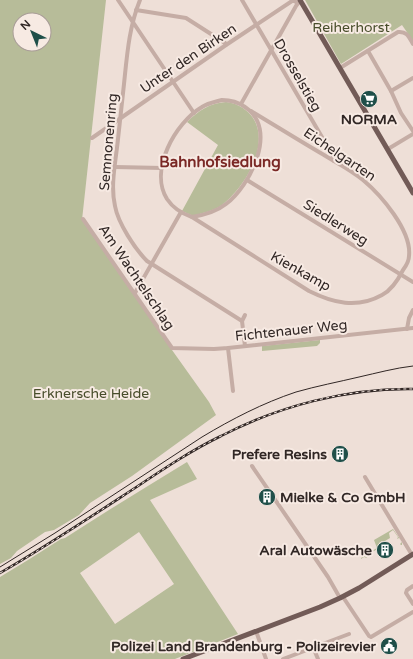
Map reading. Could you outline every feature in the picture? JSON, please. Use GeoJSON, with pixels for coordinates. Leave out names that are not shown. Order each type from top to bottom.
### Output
{"type":"FeatureCollection","features":[{"type":"Feature","properties":{"kind":"main road"},"geometry":{"type":"LineString","coordinates":[[300,1],[413,193]]}},
{"type":"Feature","properties":{"kind":"main road"},"geometry":{"type":"LineString","coordinates":[[183,659],[341,597],[365,584],[412,554]]}},
{"type":"Feature","properties":{"kind":"street"},"geometry":{"type":"LineString","coordinates":[[118,0],[194,113]]}},
{"type":"Feature","properties":{"kind":"street","name":"Semnonenring"},"geometry":{"type":"LineString","coordinates":[[140,0],[136,10],[128,48],[115,167],[113,192],[119,220],[137,250],[151,264],[242,320]]}},
{"type":"Feature","properties":{"kind":"street","name":"Drosselstieg"},"geometry":{"type":"LineString","coordinates":[[242,0],[333,156],[334,161]]}},
{"type":"Feature","properties":{"kind":"street","name":"Unter den Birken"},"geometry":{"type":"LineString","coordinates":[[92,138],[292,1],[300,1]]}},
{"type":"Feature","properties":{"kind":"street"},"geometry":{"type":"LineString","coordinates":[[241,104],[300,1]]}},
{"type":"Feature","properties":{"kind":"street"},"geometry":{"type":"LineString","coordinates":[[136,10],[186,18],[226,45]]}},
{"type":"Feature","properties":{"kind":"street"},"geometry":{"type":"LineString","coordinates":[[340,68],[398,32],[405,32],[413,44]]}},
{"type":"Feature","properties":{"kind":"street"},"geometry":{"type":"LineString","coordinates":[[368,51],[413,131]]}},
{"type":"Feature","properties":{"kind":"street"},"geometry":{"type":"LineString","coordinates":[[391,91],[413,78]]}},
{"type":"Feature","properties":{"kind":"street"},"geometry":{"type":"LineString","coordinates":[[229,100],[241,104],[252,111],[260,130],[260,142],[256,160],[247,180],[231,200],[210,213],[192,217],[181,212],[170,203],[164,193],[162,182],[162,168],[172,139],[194,113],[202,107],[215,102],[229,100]]}},
{"type":"Feature","properties":{"kind":"street","name":"Eichelgarten"},"geometry":{"type":"LineString","coordinates":[[252,111],[358,176],[374,190],[390,210],[406,236],[409,253],[408,261],[400,275]]}},
{"type":"Feature","properties":{"kind":"street"},"geometry":{"type":"LineString","coordinates":[[388,149],[413,134]]}},
{"type":"Feature","properties":{"kind":"street"},"geometry":{"type":"LineString","coordinates":[[115,167],[162,168]]}},
{"type":"Feature","properties":{"kind":"street","name":"Siedlerweg"},"geometry":{"type":"LineString","coordinates":[[247,180],[413,282]]}},
{"type":"Feature","properties":{"kind":"street"},"geometry":{"type":"LineString","coordinates":[[135,293],[181,212]]}},
{"type":"Feature","properties":{"kind":"street","name":"Kienkamp"},"geometry":{"type":"LineString","coordinates":[[192,217],[309,291],[331,300],[352,304],[374,299],[392,288],[400,275]]}},
{"type":"Feature","properties":{"kind":"street","name":"Am Wachtelschlag"},"geometry":{"type":"LineString","coordinates":[[83,219],[172,348]]}},
{"type":"Feature","properties":{"kind":"street"},"geometry":{"type":"LineString","coordinates":[[407,329],[409,318],[413,310]]}},
{"type":"Feature","properties":{"kind":"street"},"geometry":{"type":"LineString","coordinates":[[245,315],[242,320],[245,346]]}},
{"type":"Feature","properties":{"kind":"street","name":"Fichtenauer Weg"},"geometry":{"type":"LineString","coordinates":[[172,348],[228,348],[413,328]]}},
{"type":"Feature","properties":{"kind":"street"},"geometry":{"type":"LineString","coordinates":[[228,348],[233,391]]}},
{"type":"Feature","properties":{"kind":"street"},"geometry":{"type":"LineString","coordinates":[[252,466],[341,597],[371,637],[413,612]]}},
{"type":"Feature","properties":{"kind":"street"},"geometry":{"type":"LineString","coordinates":[[365,477],[412,554]]}},
{"type":"Feature","properties":{"kind":"street"},"geometry":{"type":"LineString","coordinates":[[413,586],[407,590],[406,593],[413,604]]}},
{"type":"Feature","properties":{"kind":"street"},"geometry":{"type":"LineString","coordinates":[[256,631],[266,659]]}},
{"type":"Feature","properties":{"kind":"street"},"geometry":{"type":"LineString","coordinates":[[283,659],[349,634]]}},
{"type":"Feature","properties":{"kind":"street"},"geometry":{"type":"LineString","coordinates":[[313,648],[318,659]]}},
{"type":"Feature","properties":{"kind":"green space","name":"Erknersche Heide"},"geometry":{"type":"Polygon","coordinates":[[[0,0],[106,0],[82,220],[209,402],[216,415],[132,476],[90,503],[79,515],[54,530],[45,532],[17,551],[11,558],[0,564],[0,0]]]}},
{"type":"Feature","properties":{"kind":"green space","name":"Reiherhorst"},"geometry":{"type":"Polygon","coordinates":[[[305,0],[413,0],[413,41],[402,25],[341,64],[305,0]]]}},
{"type":"Feature","properties":{"kind":"green space"},"geometry":{"type":"Polygon","coordinates":[[[226,102],[243,108],[256,123],[259,135],[258,148],[254,162],[240,187],[222,205],[215,209],[196,215],[191,215],[182,211],[218,145],[187,122],[195,114],[205,108],[226,102]]]}},
{"type":"Feature","properties":{"kind":"green space"},"geometry":{"type":"Polygon","coordinates":[[[320,340],[320,343],[317,346],[262,351],[262,346],[320,340]]]}},
{"type":"Feature","properties":{"kind":"green space"},"geometry":{"type":"Polygon","coordinates":[[[187,462],[197,479],[150,500],[238,634],[175,659],[0,659],[0,577],[187,462]],[[139,532],[80,573],[115,624],[174,584],[139,532]]]}},
{"type":"Feature","properties":{"kind":"green space"},"geometry":{"type":"Polygon","coordinates":[[[393,529],[402,542],[399,538],[397,539],[398,537],[393,530],[389,533],[390,538],[379,543],[386,555],[384,556],[379,548],[366,556],[367,558],[364,557],[361,559],[377,548],[374,540],[393,529]]]}},
{"type":"Feature","properties":{"kind":"tram line"},"geometry":{"type":"LineString","coordinates":[[0,567],[202,437],[248,412],[296,392],[413,366]]}},
{"type":"Feature","properties":{"kind":"railway"},"geometry":{"type":"LineString","coordinates":[[0,573],[210,441],[243,425],[314,401],[363,392],[413,389]]}},
{"type":"Feature","properties":{"kind":"place","name":"NORMA"},"geometry":{"type":"Point","coordinates":[369,99]}},
{"type":"Feature","properties":{"kind":"place","name":"Prefere Resins"},"geometry":{"type":"Point","coordinates":[340,454]}},
{"type":"Feature","properties":{"kind":"place","name":"Mielke & Co GmbH"},"geometry":{"type":"Point","coordinates":[267,497]}},
{"type":"Feature","properties":{"kind":"place","name":"Aral Autowäsche"},"geometry":{"type":"Point","coordinates":[385,550]}},
{"type":"Feature","properties":{"kind":"place","name":"Polizei Land Brandenburg - Polizeirevier"},"geometry":{"type":"Point","coordinates":[389,646]}},
{"type":"Feature","properties":{"kind":"district","name":"Bahnhofsiedlung"},"geometry":{"type":"Point","coordinates":[220,162]}}]}
